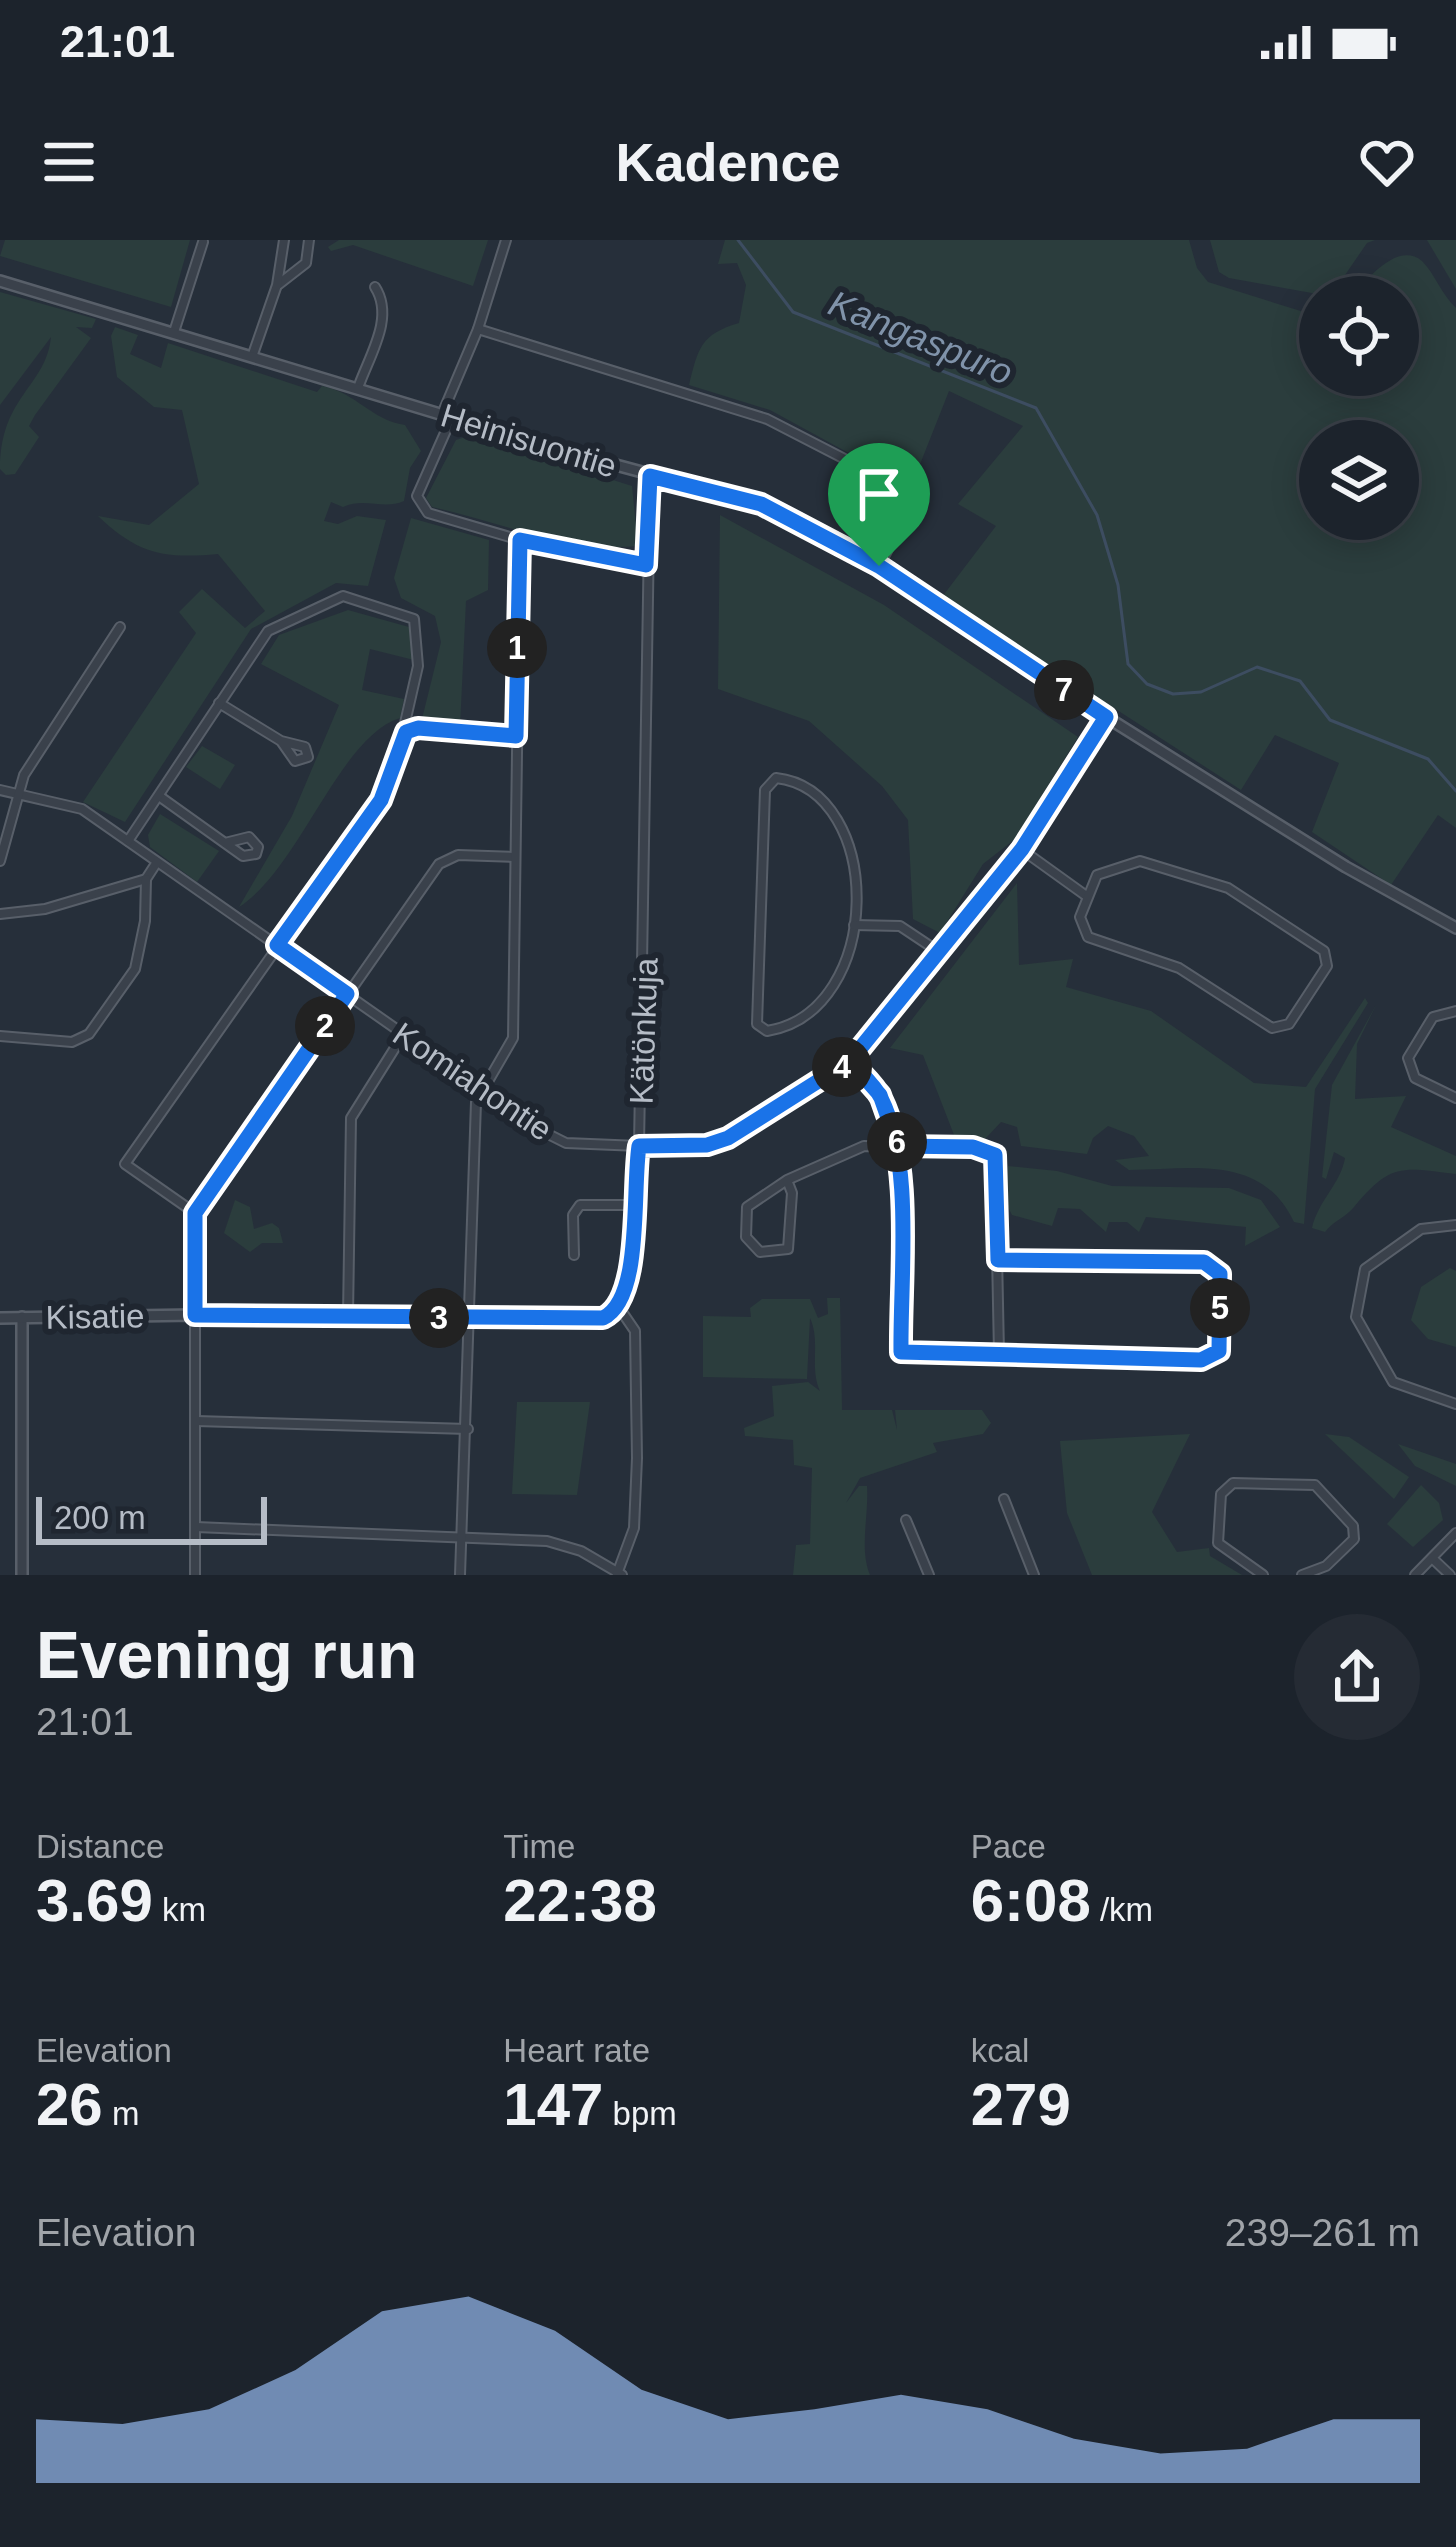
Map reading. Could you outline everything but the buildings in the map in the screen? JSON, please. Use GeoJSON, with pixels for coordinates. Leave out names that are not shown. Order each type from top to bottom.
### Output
{"type":"FeatureCollection","features":[{"type":"Feature","properties":{"kind":"street"},"geometry":{"type":"LineString","coordinates":[[252,357],[278,285],[284,240]]}},
{"type":"Feature","properties":{"kind":"street"},"geometry":{"type":"LineString","coordinates":[[278,285],[306,263],[310,240]]}},
{"type":"Feature","properties":{"kind":"street"},"geometry":{"type":"LineString","coordinates":[[506,240],[421,481],[419,505],[428,513],[520,540],[646,565]]}},
{"type":"Feature","properties":{"kind":"street"},"geometry":{"type":"LineString","coordinates":[[174,332],[203,242]]}},
{"type":"Feature","properties":{"kind":"street","name":"Heinisuontie"},"geometry":{"type":"LineString","coordinates":[[0,280],[650,476],[761,504],[879,566],[1106,717],[1346,867],[1456,928]]}},
{"type":"Feature","properties":{"kind":"street"},"geometry":{"type":"LineString","coordinates":[[358,388],[385,307],[375,287]]}},
{"type":"Feature","properties":{"kind":"street"},"geometry":{"type":"LineString","coordinates":[[478,329],[766,419],[902,488],[909,510],[879,566]]}},
{"type":"Feature","properties":{"kind":"street","name":"Kätönkuja"},"geometry":{"type":"LineString","coordinates":[[619,1574],[634,1528],[637,1458],[635,1331],[620,1309],[631,1285],[631,1204],[639,1146],[650,476]]}},
{"type":"Feature","properties":{"kind":"street"},"geometry":{"type":"LineString","coordinates":[[460,1575],[476,1102],[513,1038],[520,540]]}},
{"type":"Feature","properties":{"kind":"street"},"geometry":{"type":"LineString","coordinates":[[128,841],[268,631],[330,600],[353,596],[400,611],[418,630],[414,694],[381,800],[124,1164],[195,1213]]}},
{"type":"Feature","properties":{"kind":"street"},"geometry":{"type":"LineString","coordinates":[[0,861],[24,775],[120,627]]}},
{"type":"Feature","properties":{"kind":"street"},"geometry":{"type":"LineString","coordinates":[[219,703],[280,741]]}},
{"type":"Feature","properties":{"kind":"street","name":"Komiahontie"},"geometry":{"type":"LineString","coordinates":[[0,790],[82,809],[403,1035],[566,1143],[707,1145],[728,1138],[850,1061],[1022,849],[1106,717]]}},
{"type":"Feature","properties":{"kind":"street"},"geometry":{"type":"LineString","coordinates":[[402,737],[418,728],[516,736]]}},
{"type":"Feature","properties":{"kind":"street"},"geometry":{"type":"LineString","coordinates":[[776,778],[790,780],[823,805],[846,836],[855,858],[854,925],[850,960],[816,1005],[779,1029],[767,1031],[757,1024],[765,790],[776,778]]}},
{"type":"Feature","properties":{"kind":"street"},"geometry":{"type":"LineString","coordinates":[[159,796],[225,843]]}},
{"type":"Feature","properties":{"kind":"street"},"geometry":{"type":"LineString","coordinates":[[1022,849],[1085,895]]}},
{"type":"Feature","properties":{"kind":"street"},"geometry":{"type":"LineString","coordinates":[[195,1575],[195,1213],[445,858],[514,857]]}},
{"type":"Feature","properties":{"kind":"street"},"geometry":{"type":"LineString","coordinates":[[1132,860],[1215,882],[1318,946],[1327,966],[1289,1024],[1272,1028],[1179,968],[1088,937],[1080,917],[1085,895],[1097,875],[1132,860]]}},
{"type":"Feature","properties":{"kind":"street"},"geometry":{"type":"LineString","coordinates":[[0,1036],[72,1042],[89,1034],[135,968],[145,921],[146,879],[157,862]]}},
{"type":"Feature","properties":{"kind":"street"},"geometry":{"type":"LineString","coordinates":[[0,914],[46,909],[146,879]]}},
{"type":"Feature","properties":{"kind":"street"},"geometry":{"type":"LineString","coordinates":[[854,925],[911,929],[939,952]]}},
{"type":"Feature","properties":{"kind":"street"},"geometry":{"type":"LineString","coordinates":[[1456,1011],[1433,1017],[1408,1058],[1415,1078],[1456,1098]]}},
{"type":"Feature","properties":{"kind":"street"},"geometry":{"type":"LineString","coordinates":[[348,1316],[351,1118],[403,1035]]}},
{"type":"Feature","properties":{"kind":"street"},"geometry":{"type":"LineString","coordinates":[[850,1061],[880,1095],[898,1146],[901,1352],[1201,1360],[1219,1351],[1220,1274],[1204,1262],[998,1260]]}},
{"type":"Feature","properties":{"kind":"street"},"geometry":{"type":"LineString","coordinates":[[787,1180],[792,1193],[788,1249],[760,1252],[746,1237],[747,1207],[787,1180],[847,1149],[973,1147],[995,1155],[998,1353]]}},
{"type":"Feature","properties":{"kind":"street"},"geometry":{"type":"LineString","coordinates":[[574,1255],[573,1215],[580,1205],[631,1204]]}},
{"type":"Feature","properties":{"kind":"street"},"geometry":{"type":"LineString","coordinates":[[1456,1225],[1421,1229],[1365,1269],[1356,1317],[1393,1382],[1456,1404]]}},
{"type":"Feature","properties":{"kind":"street","name":"Kisatie"},"geometry":{"type":"LineString","coordinates":[[0,1318],[348,1316],[592,1322],[620,1309]]}},
{"type":"Feature","properties":{"kind":"street"},"geometry":{"type":"LineString","coordinates":[[22,1317],[22,1575]]}},
{"type":"Feature","properties":{"kind":"street"},"geometry":{"type":"LineString","coordinates":[[196,1420],[468,1429]]}},
{"type":"Feature","properties":{"kind":"street"},"geometry":{"type":"LineString","coordinates":[[1263,1575],[1218,1543],[1221,1494],[1233,1483],[1313,1485],[1353,1526],[1354,1539],[1326,1566],[1302,1575]]}},
{"type":"Feature","properties":{"kind":"street"},"geometry":{"type":"LineString","coordinates":[[1004,1499],[1034,1575]]}},
{"type":"Feature","properties":{"kind":"street"},"geometry":{"type":"LineString","coordinates":[[906,1520],[929,1575]]}},
{"type":"Feature","properties":{"kind":"street"},"geometry":{"type":"LineString","coordinates":[[196,1527],[566,1544],[619,1574]]}},
{"type":"Feature","properties":{"kind":"street"},"geometry":{"type":"LineString","coordinates":[[1415,1575],[1456,1533]]}},
{"type":"Feature","properties":{"kind":"street"},"geometry":{"type":"LineString","coordinates":[[1432,1558],[1450,1575]]}},
{"type":"Feature","properties":{"kind":"shaded area"},"geometry":{"type":"Polygon","coordinates":[[[5,240],[190,240],[171,307],[0,256],[5,240]]]}},
{"type":"Feature","properties":{"kind":"shaded area"},"geometry":{"type":"Polygon","coordinates":[[[339,240],[488,240],[473,286],[353,245],[331,251],[328,247],[339,240]]]}},
{"type":"Feature","properties":{"kind":"shaded area"},"geometry":{"type":"Polygon","coordinates":[[[725,240],[1189,240],[1197,268],[1208,282],[1299,310],[1299,396],[1419,396],[1419,276],[1371,276],[1402,256],[1422,261],[1456,308],[1456,828],[1438,815],[1391,885],[1312,832],[1339,763],[1275,735],[1241,790],[942,597],[996,526],[958,504],[1023,426],[949,391],[911,487],[770,410],[689,385],[703,344],[716,332],[739,323],[746,285],[737,263],[718,264],[725,240]]]}},
{"type":"Feature","properties":{"kind":"shaded area"},"geometry":{"type":"Polygon","coordinates":[[[1210,240],[1375,240],[1367,243],[1344,276],[1299,276],[1299,291],[1219,272],[1210,240]]]}},
{"type":"Feature","properties":{"kind":"shaded area"},"geometry":{"type":"Polygon","coordinates":[[[1427,240],[1456,240],[1456,289],[1427,240]]]}},
{"type":"Feature","properties":{"kind":"shaded area"},"geometry":{"type":"Polygon","coordinates":[[[0,292],[96,319],[92,328],[76,327],[91,338],[29,426],[39,437],[15,474],[6,475],[0,469],[7,425],[41,368],[51,337],[0,405],[0,292]]]}},
{"type":"Feature","properties":{"kind":"shaded area"},"geometry":{"type":"Polygon","coordinates":[[[115,327],[138,335],[130,354],[161,368],[168,343],[317,392],[322,386],[334,389],[383,418],[405,425],[421,451],[410,468],[404,501],[343,507],[331,502],[324,521],[338,524],[357,516],[386,520],[368,586],[336,583],[251,629],[125,822],[83,802],[196,633],[179,612],[202,589],[245,628],[265,611],[218,554],[182,556],[152,551],[126,539],[98,516],[149,525],[199,484],[182,410],[154,407],[117,377],[111,336],[115,327]]]}},
{"type":"Feature","properties":{"kind":"shaded area"},"geometry":{"type":"Polygon","coordinates":[[[471,435],[632,486],[638,546],[560,541],[432,507],[426,498],[456,440],[471,435]]]}},
{"type":"Feature","properties":{"kind":"shaded area"},"geometry":{"type":"Polygon","coordinates":[[[720,515],[884,605],[1078,737],[1015,839],[983,864],[940,933],[913,919],[908,820],[882,786],[809,721],[718,689],[720,515]]]}},
{"type":"Feature","properties":{"kind":"shaded area"},"geometry":{"type":"Polygon","coordinates":[[[411,518],[489,540],[488,590],[466,601],[460,727],[421,723],[441,642],[435,616],[401,598],[394,578],[411,518]]]}},
{"type":"Feature","properties":{"kind":"shaded area"},"geometry":{"type":"Polygon","coordinates":[[[348,610],[409,627],[414,660],[370,649],[362,690],[404,699],[400,718],[378,730],[358,750],[281,864],[239,907],[292,816],[339,705],[261,664],[279,635],[348,610]]]}},
{"type":"Feature","properties":{"kind":"shaded area"},"geometry":{"type":"Polygon","coordinates":[[[202,746],[235,765],[220,789],[186,767],[202,746]]]}},
{"type":"Feature","properties":{"kind":"shaded area"},"geometry":{"type":"Polygon","coordinates":[[[160,814],[219,851],[197,882],[150,847],[148,835],[160,814]]]}},
{"type":"Feature","properties":{"kind":"shaded area"},"geometry":{"type":"Polygon","coordinates":[[[1017,883],[1019,965],[1073,959],[1066,987],[1151,1011],[1254,1083],[1306,1087],[1365,998],[1368,1003],[1315,1089],[1304,1224],[1294,1222],[1280,1200],[1245,1175],[1201,1168],[1129,1170],[1115,1160],[1149,1156],[1134,1136],[1108,1126],[1093,1138],[1087,1154],[1021,1146],[1017,1127],[1001,1122],[985,1139],[956,1140],[923,1055],[890,1048],[1017,883]]]}},
{"type":"Feature","properties":{"kind":"shaded area"},"geometry":{"type":"Polygon","coordinates":[[[1376,1005],[1357,1044],[1355,1099],[1406,1096],[1391,1127],[1456,1156],[1456,1174],[1409,1170],[1388,1175],[1325,1232],[1312,1228],[1345,1158],[1334,1152],[1326,1179],[1322,1177],[1332,1085],[1376,1005]]]}},
{"type":"Feature","properties":{"kind":"shaded area"},"geometry":{"type":"Polygon","coordinates":[[[1008,1166],[1057,1171],[1112,1186],[1229,1188],[1261,1200],[1280,1227],[1245,1246],[1246,1227],[1146,1217],[1139,1232],[1127,1222],[1109,1222],[1106,1232],[1080,1209],[1058,1208],[1052,1226],[1012,1215],[1006,1203],[1008,1166]]]}},
{"type":"Feature","properties":{"kind":"shaded area"},"geometry":{"type":"Polygon","coordinates":[[[235,1200],[250,1207],[254,1229],[272,1223],[279,1228],[283,1243],[262,1243],[250,1252],[224,1233],[235,1200]]]}},
{"type":"Feature","properties":{"kind":"shaded area"},"geometry":{"type":"Polygon","coordinates":[[[1450,1268],[1456,1271],[1456,1347],[1428,1339],[1411,1320],[1421,1287],[1450,1268]]]}},
{"type":"Feature","properties":{"kind":"shaded area"},"geometry":{"type":"Polygon","coordinates":[[[827,1298],[840,1298],[842,1410],[892,1410],[897,1430],[895,1410],[982,1410],[991,1423],[983,1434],[933,1443],[937,1452],[860,1478],[846,1503],[859,1486],[867,1486],[865,1543],[870,1575],[793,1575],[796,1545],[810,1544],[812,1468],[794,1465],[793,1440],[745,1436],[744,1428],[774,1416],[772,1386],[808,1382],[820,1391],[810,1318],[807,1379],[703,1377],[703,1316],[751,1317],[750,1308],[762,1299],[810,1299],[818,1318],[828,1314],[827,1298]]]}},
{"type":"Feature","properties":{"kind":"shaded area"},"geometry":{"type":"Polygon","coordinates":[[[517,1402],[590,1402],[577,1495],[512,1494],[517,1402]]]}},
{"type":"Feature","properties":{"kind":"shaded area"},"geometry":{"type":"Polygon","coordinates":[[[1190,1434],[1152,1512],[1177,1552],[1209,1548],[1210,1556],[1242,1575],[1092,1575],[1067,1513],[1060,1441],[1190,1434]]]}},
{"type":"Feature","properties":{"kind":"shaded area"},"geometry":{"type":"Polygon","coordinates":[[[1325,1434],[1349,1437],[1409,1477],[1394,1499],[1325,1434]]]}},
{"type":"Feature","properties":{"kind":"shaded area"},"geometry":{"type":"Polygon","coordinates":[[[1398,1444],[1456,1464],[1456,1486],[1415,1466],[1398,1444]]]}},
{"type":"Feature","properties":{"kind":"shaded area"},"geometry":{"type":"Polygon","coordinates":[[[1421,1485],[1439,1503],[1443,1520],[1413,1547],[1387,1524],[1421,1485]]]}},
{"type":"Feature","properties":{"kind":"waterway","name":"Kangaspuro"},"geometry":{"type":"LineString","coordinates":[[738,240],[793,312],[1036,408],[1097,515],[1118,585],[1128,664],[1147,684],[1173,694],[1201,692],[1257,667],[1300,681],[1330,720],[1428,759],[1456,791]]}},
{"type":"Feature","properties":{"kind":"route"},"geometry":{"type":"LineString","coordinates":[[879,566],[761,504],[650,476],[646,565],[520,540],[516,736],[418,728],[406,732],[381,800],[277,945],[347,994],[195,1213],[195,1315],[592,1322],[609,1316],[620,1309],[631,1285],[631,1204],[639,1146],[707,1145],[728,1138],[850,1061],[880,1095],[898,1146],[973,1147],[995,1155],[998,1260],[1204,1262],[1220,1274],[1219,1351],[1201,1360],[901,1352],[898,1146],[883,1104],[880,1095],[856,1069],[850,1061],[1022,849],[1106,717],[879,566]]}}]}
